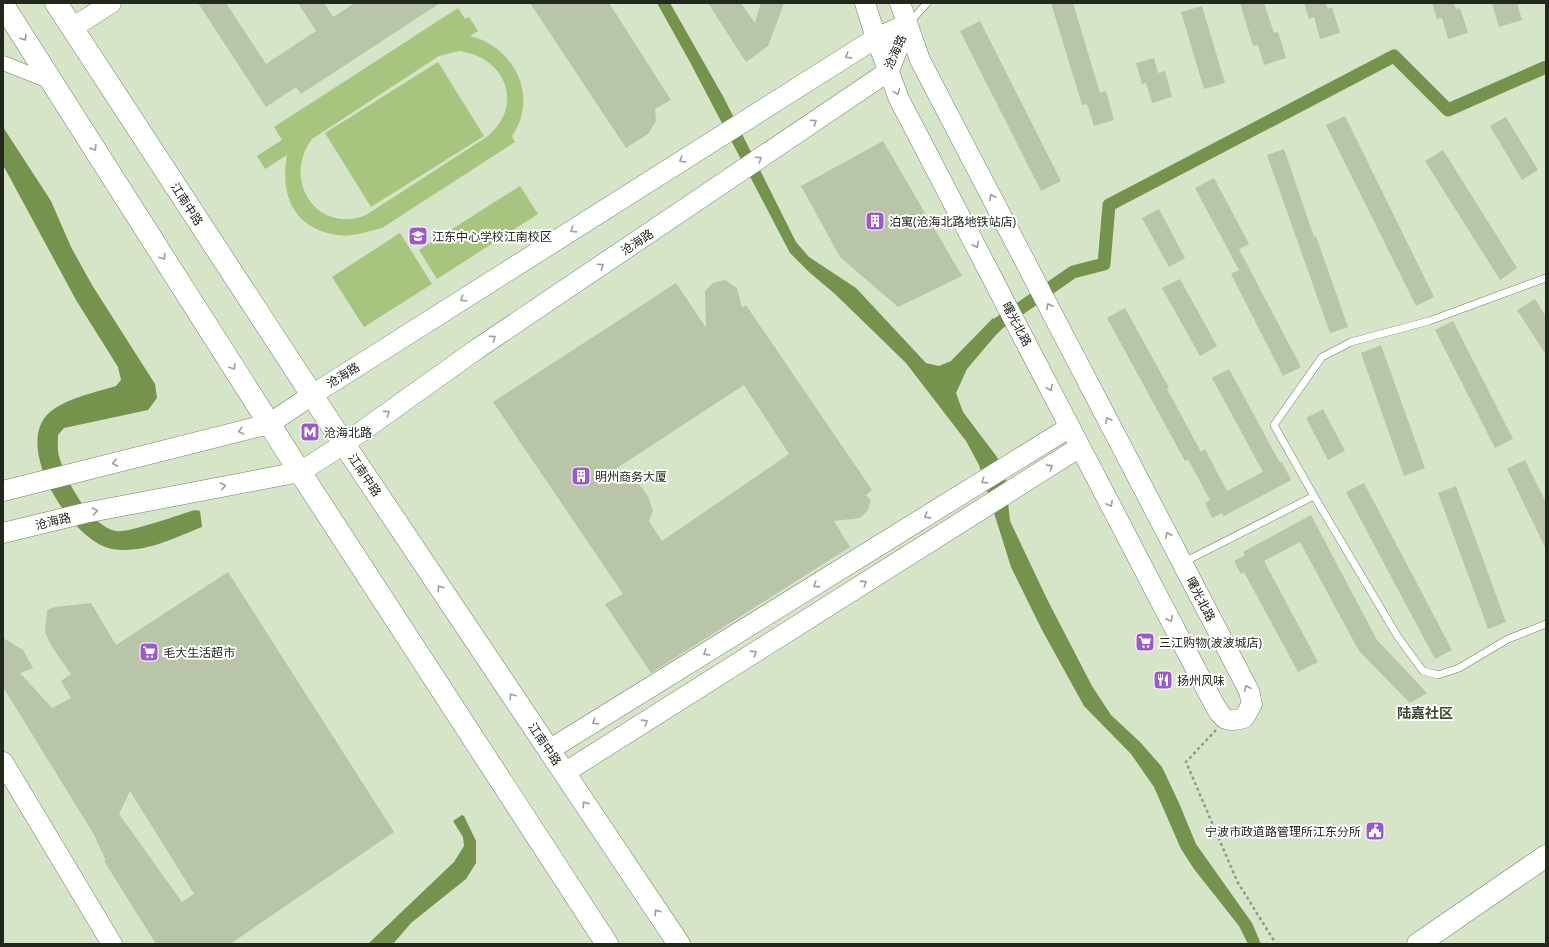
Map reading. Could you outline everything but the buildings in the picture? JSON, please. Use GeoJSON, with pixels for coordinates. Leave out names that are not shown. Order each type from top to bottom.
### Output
{"type":"FeatureCollection","features":[{"type":"Feature","properties":{"kind":"main road","name":"江南中路"},"geometry":{"type":"LineString","coordinates":[[56,3],[344,444],[679,944]]}},
{"type":"Feature","properties":{"kind":"main road"},"geometry":{"type":"LineString","coordinates":[[3,5],[269,424],[607,944]]}},
{"type":"Feature","properties":{"kind":"main road"},"geometry":{"type":"LineString","coordinates":[[1418,944],[1546,856]]}},
{"type":"Feature","properties":{"kind":"street"},"geometry":{"type":"LineString","coordinates":[[72,28],[111,3]]}},
{"type":"Feature","properties":{"kind":"street","name":"曙光北路"},"geometry":{"type":"LineString","coordinates":[[865,3],[876,38],[899,99],[1214,704],[1220,715],[1225,720],[1233,721],[1244,718],[1252,704],[1249,691],[920,60],[900,3]]}},
{"type":"Feature","properties":{"kind":"street","name":"沧海路"},"geometry":{"type":"LineString","coordinates":[[3,491],[269,424],[312,395],[876,38],[907,24]]}},
{"type":"Feature","properties":{"kind":"street","name":"沧海路"},"geometry":{"type":"LineString","coordinates":[[3,533],[85,513],[300,472],[344,444],[477,349],[889,71],[907,24]]}},
{"type":"Feature","properties":{"kind":"street"},"geometry":{"type":"LineString","coordinates":[[3,63],[52,82]]}},
{"type":"Feature","properties":{"kind":"street"},"geometry":{"type":"LineString","coordinates":[[549,750],[1070,428]]}},
{"type":"Feature","properties":{"kind":"street"},"geometry":{"type":"LineString","coordinates":[[564,773],[1080,447]]}},
{"type":"Feature","properties":{"kind":"street"},"geometry":{"type":"LineString","coordinates":[[3,762],[112,944]]}},
{"type":"Feature","properties":{"kind":"lane"},"geometry":{"type":"LineString","coordinates":[[907,24],[927,3]]}},
{"type":"Feature","properties":{"kind":"lane"},"geometry":{"type":"LineString","coordinates":[[1546,278],[1429,321],[1351,342],[1322,357],[1274,425],[1314,496],[1398,637],[1423,671],[1438,675],[1459,668],[1508,639],[1546,624]]}},
{"type":"Feature","properties":{"kind":"lane"},"geometry":{"type":"LineString","coordinates":[[1182,563],[1314,496]]}},
{"type":"Feature","properties":{"kind":"path"},"geometry":{"type":"LineString","coordinates":[[1225,720],[1186,762],[1237,881],[1276,944]]}},
{"type":"Feature","properties":{"kind":"shaded area"},"geometry":{"type":"Polygon","coordinates":[[[657,3],[670,3],[724,98],[796,242],[809,257],[856,288],[926,363],[939,366],[951,361],[993,318],[1000,330],[967,369],[956,393],[963,412],[997,457],[1005,475],[1010,521],[1048,601],[1092,686],[1111,715],[1141,743],[1162,767],[1196,844],[1252,923],[1261,944],[1248,944],[1239,926],[1194,869],[1181,849],[1154,787],[1131,754],[1084,706],[1042,630],[1011,567],[979,465],[966,441],[906,363],[835,294],[809,272],[790,253],[691,64],[657,3]]]}},
{"type":"Feature","properties":{"kind":"shaded area"},"geometry":{"type":"Polygon","coordinates":[[[458,8],[465,19],[469,17],[478,31],[470,36],[486,42],[499,51],[510,62],[518,76],[522,90],[523,105],[520,121],[512,136],[515,142],[382,228],[354,235],[337,235],[322,231],[310,225],[300,217],[288,196],[285,170],[287,155],[265,169],[257,156],[282,140],[274,127],[458,8]],[[459,51],[439,56],[312,139],[303,155],[301,171],[303,187],[309,200],[320,211],[333,217],[349,219],[366,215],[488,136],[499,123],[506,110],[507,97],[505,84],[498,72],[488,62],[475,55],[459,51]]]}},
{"type":"Feature","properties":{"kind":"shaded area"},"geometry":{"type":"Polygon","coordinates":[[[438,62],[484,136],[371,207],[325,133],[438,62]]]}},
{"type":"Feature","properties":{"kind":"shaded area"},"geometry":{"type":"Polygon","coordinates":[[[3,127],[51,201],[71,247],[92,285],[155,384],[157,398],[148,410],[64,428],[58,435],[58,448],[62,466],[67,477],[80,501],[97,521],[116,531],[131,530],[195,510],[200,511],[202,527],[170,540],[147,547],[124,550],[112,549],[96,542],[80,529],[65,512],[52,491],[42,469],[38,447],[39,428],[49,413],[64,403],[81,396],[116,386],[121,380],[118,367],[76,300],[3,165],[3,127]]]}},
{"type":"Feature","properties":{"kind":"shaded area"},"geometry":{"type":"Polygon","coordinates":[[[520,186],[538,214],[437,279],[419,250],[520,186]]]}},
{"type":"Feature","properties":{"kind":"shaded area"},"geometry":{"type":"Polygon","coordinates":[[[400,233],[432,284],[364,327],[332,277],[400,233]]]}},
{"type":"Feature","properties":{"kind":"shaded area"},"geometry":{"type":"Polygon","coordinates":[[[462,815],[464,816],[476,841],[476,863],[466,879],[411,923],[393,944],[368,944],[454,862],[464,846],[463,837],[453,821],[462,815]]]}},
{"type":"Feature","properties":{"kind":"waterway"},"geometry":{"type":"LineString","coordinates":[[984,337],[999,323],[1073,272],[1104,264],[1109,205],[1394,56],[1448,110],[1546,67]]}},
{"type":"Feature","properties":{"kind":"place","name":"泊寓(沧海北路地铁站店)"},"geometry":{"type":"Point","coordinates":[875,221]}},
{"type":"Feature","properties":{"kind":"place","name":"江东中心学校江南校区"},"geometry":{"type":"Point","coordinates":[418,236]}},
{"type":"Feature","properties":{"kind":"place","name":"沧海北路"},"geometry":{"type":"Point","coordinates":[310,432]}},
{"type":"Feature","properties":{"kind":"place","name":"明州商务大厦"},"geometry":{"type":"Point","coordinates":[581,476]}},
{"type":"Feature","properties":{"kind":"place","name":"三江购物(波波城店)"},"geometry":{"type":"Point","coordinates":[1145,642]}},
{"type":"Feature","properties":{"kind":"place","name":"毛大生活超市"},"geometry":{"type":"Point","coordinates":[149,652]}},
{"type":"Feature","properties":{"kind":"place","name":"扬州风味"},"geometry":{"type":"Point","coordinates":[1163,680]}},
{"type":"Feature","properties":{"kind":"place","name":"宁波市政道路管理所江东分所"},"geometry":{"type":"Point","coordinates":[1375,831]}},
{"type":"Feature","properties":{"kind":"district","name":"陆嘉社区"},"geometry":{"type":"Point","coordinates":[1425,712]}}]}
